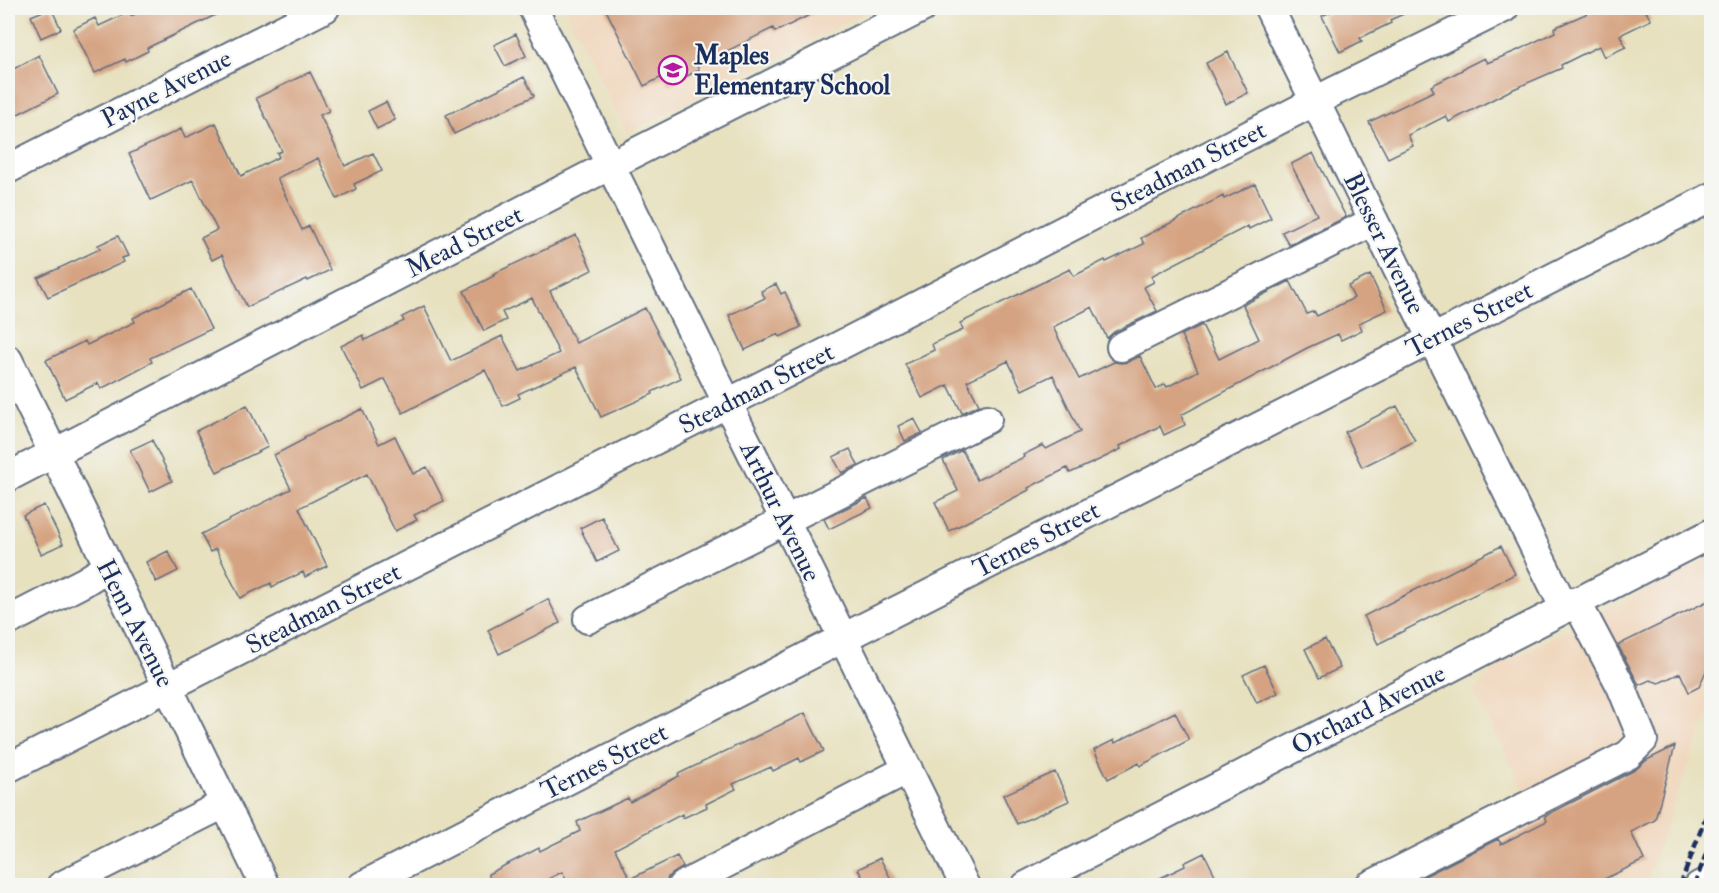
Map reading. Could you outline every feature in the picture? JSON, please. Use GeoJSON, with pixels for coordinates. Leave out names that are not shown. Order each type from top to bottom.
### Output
{"type":"FeatureCollection","features":[{"type":"Feature","properties":{"kind":"street","name":"Payne Avenue"},"geometry":{"type":"LineString","coordinates":[[8,169],[325,8]]}},
{"type":"Feature","properties":{"kind":"street","name":"Arthur Avenue"},"geometry":{"type":"LineString","coordinates":[[533,8],[965,885]]}},
{"type":"Feature","properties":{"kind":"street","name":"Mead Street"},"geometry":{"type":"LineString","coordinates":[[8,477],[611,165],[922,8]]}},
{"type":"Feature","properties":{"kind":"street","name":"Blesser Avenue"},"geometry":{"type":"LineString","coordinates":[[1269,8],[1433,338],[1570,604],[1621,686],[1643,740],[1628,755],[1369,885]]}},
{"type":"Feature","properties":{"kind":"street","name":"Steadman Street"},"geometry":{"type":"LineString","coordinates":[[8,768],[728,403],[1315,101],[1504,8]]}},
{"type":"Feature","properties":{"kind":"street","name":"Ternes Street"},"geometry":{"type":"LineString","coordinates":[[362,885],[1712,196]]}},
{"type":"Feature","properties":{"kind":"street"},"geometry":{"type":"LineString","coordinates":[[1121,347],[1374,221]]}},
{"type":"Feature","properties":{"kind":"street","name":"Henn Avenue"},"geometry":{"type":"LineString","coordinates":[[8,360],[265,885]]}},
{"type":"Feature","properties":{"kind":"street"},"geometry":{"type":"LineString","coordinates":[[588,619],[987,419]]}},
{"type":"Feature","properties":{"kind":"street","name":"Orchard Avenue"},"geometry":{"type":"LineString","coordinates":[[1026,885],[1712,533]]}},
{"type":"Feature","properties":{"kind":"street"},"geometry":{"type":"LineString","coordinates":[[8,621],[108,567]]}},
{"type":"Feature","properties":{"kind":"street"},"geometry":{"type":"LineString","coordinates":[[682,885],[908,769]]}},
{"type":"Feature","properties":{"kind":"street"},"geometry":{"type":"LineString","coordinates":[[61,885],[224,804]]}},
{"type":"Feature","properties":{"kind":"street"},"geometry":{"type":"LineString","coordinates":[[1699,885],[1712,879]]}},
{"type":"Feature","properties":{"kind":"shaded area","name":"Maples Elementary School"},"geometry":{"type":"Polygon","coordinates":[[[564,8],[876,8],[627,133],[564,8]]]}},
{"type":"Feature","properties":{"kind":"shaded area"},"geometry":{"type":"Polygon","coordinates":[[[1711,557],[1711,705],[1644,885],[1347,886],[1527,795],[1474,692],[1499,665],[1711,557]]]}},
{"type":"Feature","properties":{"kind":"building"},"geometry":{"type":"Polygon","coordinates":[[[51,8],[61,29],[41,38],[31,16],[51,8]]]}},
{"type":"Feature","properties":{"kind":"building"},"geometry":{"type":"Polygon","coordinates":[[[148,8],[230,8],[147,48],[148,51],[126,62],[125,59],[95,73],[73,29],[95,18],[99,26],[129,12],[131,16],[148,8]]]}},
{"type":"Feature","properties":{"kind":"building","name":"Maples Elementary School"},"geometry":{"type":"Polygon","coordinates":[[[605,8],[824,8],[775,32],[773,28],[697,66],[699,70],[669,85],[664,76],[644,86],[605,8]]]}},
{"type":"Feature","properties":{"kind":"building"},"geometry":{"type":"Polygon","coordinates":[[[1338,8],[1417,8],[1390,20],[1391,23],[1360,38],[1362,41],[1340,52],[1322,16],[1338,8]]]}},
{"type":"Feature","properties":{"kind":"building"},"geometry":{"type":"Polygon","coordinates":[[[1599,8],[1644,8],[1651,20],[1620,35],[1626,47],[1604,57],[1599,46],[1561,65],[1562,68],[1509,91],[1449,122],[1446,116],[1408,135],[1413,146],[1388,158],[1369,122],[1434,91],[1431,86],[1484,58],[1487,63],[1516,51],[1555,32],[1554,28],[1599,8]]]}},
{"type":"Feature","properties":{"kind":"building"},"geometry":{"type":"Polygon","coordinates":[[[516,34],[526,56],[505,66],[494,45],[516,34]]]}},
{"type":"Feature","properties":{"kind":"building"},"geometry":{"type":"Polygon","coordinates":[[[1228,52],[1248,93],[1226,104],[1206,63],[1228,52]]]}},
{"type":"Feature","properties":{"kind":"building"},"geometry":{"type":"Polygon","coordinates":[[[39,55],[58,94],[8,119],[8,72],[39,55]]]}},
{"type":"Feature","properties":{"kind":"building"},"geometry":{"type":"Polygon","coordinates":[[[310,72],[329,111],[320,115],[345,166],[373,153],[382,171],[354,184],[356,189],[337,199],[318,158],[277,178],[302,230],[309,226],[330,270],[247,307],[222,255],[212,260],[201,238],[217,230],[193,180],[151,200],[129,154],[181,129],[185,138],[216,123],[241,176],[279,157],[277,153],[282,151],[256,98],[310,72]]]}},
{"type":"Feature","properties":{"kind":"building"},"geometry":{"type":"Polygon","coordinates":[[[524,77],[534,96],[454,134],[446,115],[524,77]]]}},
{"type":"Feature","properties":{"kind":"building"},"geometry":{"type":"Polygon","coordinates":[[[386,102],[395,120],[377,129],[368,111],[386,102]]]}},
{"type":"Feature","properties":{"kind":"building"},"geometry":{"type":"Polygon","coordinates":[[[1313,153],[1346,217],[1289,245],[1282,232],[1317,215],[1291,164],[1313,153]]]}},
{"type":"Feature","properties":{"kind":"building"},"geometry":{"type":"Polygon","coordinates":[[[1255,184],[1271,218],[1249,229],[1248,226],[1151,276],[1154,282],[1144,287],[1157,311],[1114,332],[1107,338],[1092,307],[1053,327],[1079,379],[1114,362],[1128,362],[1140,356],[1156,389],[1165,384],[1167,387],[1198,371],[1181,335],[1202,325],[1219,359],[1259,339],[1243,305],[1290,281],[1307,314],[1314,311],[1317,316],[1354,298],[1348,286],[1370,275],[1387,310],[1359,323],[1362,330],[1341,340],[1338,334],[1307,348],[1181,415],[1185,425],[1164,435],[1160,426],[1120,446],[1121,449],[1070,473],[1067,468],[949,531],[935,502],[958,491],[943,460],[962,450],[977,480],[1043,445],[1046,449],[1080,432],[1053,375],[1022,390],[1008,361],[967,381],[979,405],[962,413],[948,385],[922,398],[905,364],[934,350],[932,344],[963,330],[960,323],[1070,269],[1074,276],[1105,260],[1106,262],[1144,244],[1141,238],[1223,196],[1224,199],[1255,184]]]}},
{"type":"Feature","properties":{"kind":"building"},"geometry":{"type":"Polygon","coordinates":[[[576,235],[592,270],[550,291],[576,343],[645,308],[681,378],[652,392],[653,394],[601,417],[576,367],[518,394],[520,398],[503,406],[485,370],[403,413],[385,379],[363,390],[341,346],[363,335],[365,340],[404,321],[402,317],[424,306],[451,361],[502,336],[520,371],[559,353],[532,298],[502,312],[506,320],[484,331],[464,291],[494,276],[493,274],[576,235]]]}},
{"type":"Feature","properties":{"kind":"building"},"geometry":{"type":"Polygon","coordinates":[[[118,236],[128,256],[122,258],[124,262],[48,297],[38,278],[100,249],[98,245],[118,236]]]}},
{"type":"Feature","properties":{"kind":"building"},"geometry":{"type":"Polygon","coordinates":[[[776,284],[781,294],[785,292],[801,327],[780,337],[778,334],[745,350],[729,315],[765,298],[761,291],[776,284]]]}},
{"type":"Feature","properties":{"kind":"building"},"geometry":{"type":"Polygon","coordinates":[[[191,289],[211,329],[150,358],[152,362],[101,389],[98,383],[65,399],[46,360],[85,341],[87,345],[135,322],[133,318],[191,289]]]}},
{"type":"Feature","properties":{"kind":"building"},"geometry":{"type":"Polygon","coordinates":[[[247,405],[268,447],[217,472],[196,431],[247,405]]]}},
{"type":"Feature","properties":{"kind":"building"},"geometry":{"type":"Polygon","coordinates":[[[1397,406],[1415,441],[1362,467],[1345,432],[1397,406]]]}},
{"type":"Feature","properties":{"kind":"building"},"geometry":{"type":"Polygon","coordinates":[[[362,409],[379,444],[395,436],[413,474],[427,467],[444,501],[414,515],[417,520],[395,531],[367,474],[299,508],[327,566],[305,577],[303,572],[272,587],[271,583],[240,598],[216,549],[210,552],[201,534],[291,489],[274,455],[305,439],[304,437],[362,409]]]}},
{"type":"Feature","properties":{"kind":"building"},"geometry":{"type":"Polygon","coordinates":[[[914,418],[922,433],[905,441],[898,426],[914,418]]]}},
{"type":"Feature","properties":{"kind":"building"},"geometry":{"type":"Polygon","coordinates":[[[152,440],[172,481],[150,492],[130,450],[152,440]]]}},
{"type":"Feature","properties":{"kind":"building"},"geometry":{"type":"Polygon","coordinates":[[[850,449],[858,465],[842,473],[833,457],[850,449]]]}},
{"type":"Feature","properties":{"kind":"building"},"geometry":{"type":"Polygon","coordinates":[[[867,498],[872,508],[829,529],[824,519],[867,498]]]}},
{"type":"Feature","properties":{"kind":"building"},"geometry":{"type":"Polygon","coordinates":[[[44,505],[63,544],[41,554],[23,515],[44,505]]]}},
{"type":"Feature","properties":{"kind":"building"},"geometry":{"type":"Polygon","coordinates":[[[602,517],[619,551],[597,562],[580,528],[602,517]]]}},
{"type":"Feature","properties":{"kind":"building"},"geometry":{"type":"Polygon","coordinates":[[[1501,546],[1515,574],[1378,644],[1364,616],[1501,546]]]}},
{"type":"Feature","properties":{"kind":"building"},"geometry":{"type":"Polygon","coordinates":[[[168,551],[178,571],[156,582],[146,562],[168,551]]]}},
{"type":"Feature","properties":{"kind":"building"},"geometry":{"type":"Polygon","coordinates":[[[548,599],[560,623],[499,654],[488,630],[548,599]]]}},
{"type":"Feature","properties":{"kind":"building"},"geometry":{"type":"Polygon","coordinates":[[[1712,599],[1712,657],[1699,687],[1689,692],[1680,673],[1659,683],[1650,680],[1639,685],[1618,645],[1712,599]]]}},
{"type":"Feature","properties":{"kind":"building"},"geometry":{"type":"Polygon","coordinates":[[[1325,639],[1340,668],[1319,678],[1305,649],[1325,639]]]}},
{"type":"Feature","properties":{"kind":"building"},"geometry":{"type":"Polygon","coordinates":[[[1264,665],[1278,693],[1257,703],[1243,675],[1264,665]]]}},
{"type":"Feature","properties":{"kind":"building"},"geometry":{"type":"Polygon","coordinates":[[[1175,712],[1189,740],[1140,766],[1139,763],[1108,779],[1094,750],[1114,740],[1115,743],[1175,712]]]}},
{"type":"Feature","properties":{"kind":"building"},"geometry":{"type":"Polygon","coordinates":[[[805,713],[824,751],[801,762],[799,758],[773,771],[771,767],[733,784],[736,789],[706,804],[707,807],[683,818],[682,814],[615,849],[630,879],[677,856],[683,867],[668,877],[666,885],[569,885],[562,872],[536,885],[494,885],[488,874],[539,848],[540,851],[580,831],[577,822],[628,798],[630,802],[679,776],[678,774],[805,713]]]}},
{"type":"Feature","properties":{"kind":"building"},"geometry":{"type":"Polygon","coordinates":[[[1675,746],[1655,820],[1631,832],[1644,860],[1592,885],[1407,885],[1498,839],[1501,844],[1547,821],[1545,816],[1635,770],[1647,760],[1675,746]]]}},
{"type":"Feature","properties":{"kind":"building"},"geometry":{"type":"Polygon","coordinates":[[[1055,772],[1069,801],[1017,824],[1003,795],[1055,772]]]}},
{"type":"Feature","properties":{"kind":"building"},"geometry":{"type":"Polygon","coordinates":[[[1204,853],[1220,885],[1146,885],[1185,866],[1184,863],[1204,853]]]}},
{"type":"Feature","properties":{"kind":"building"},"geometry":{"type":"Polygon","coordinates":[[[880,858],[894,885],[867,885],[858,869],[880,858]]]}},
{"type":"Feature","properties":{"kind":"railway"},"geometry":{"type":"LineString","coordinates":[[1680,886],[1712,800]]}},
{"type":"Feature","properties":{"kind":"railway"},"geometry":{"type":"LineString","coordinates":[[1694,886],[1712,838]]}},
{"type":"Feature","properties":{"kind":"place","name":"Maples Elementary School"},"geometry":{"type":"Point","coordinates":[673,70]}}]}
